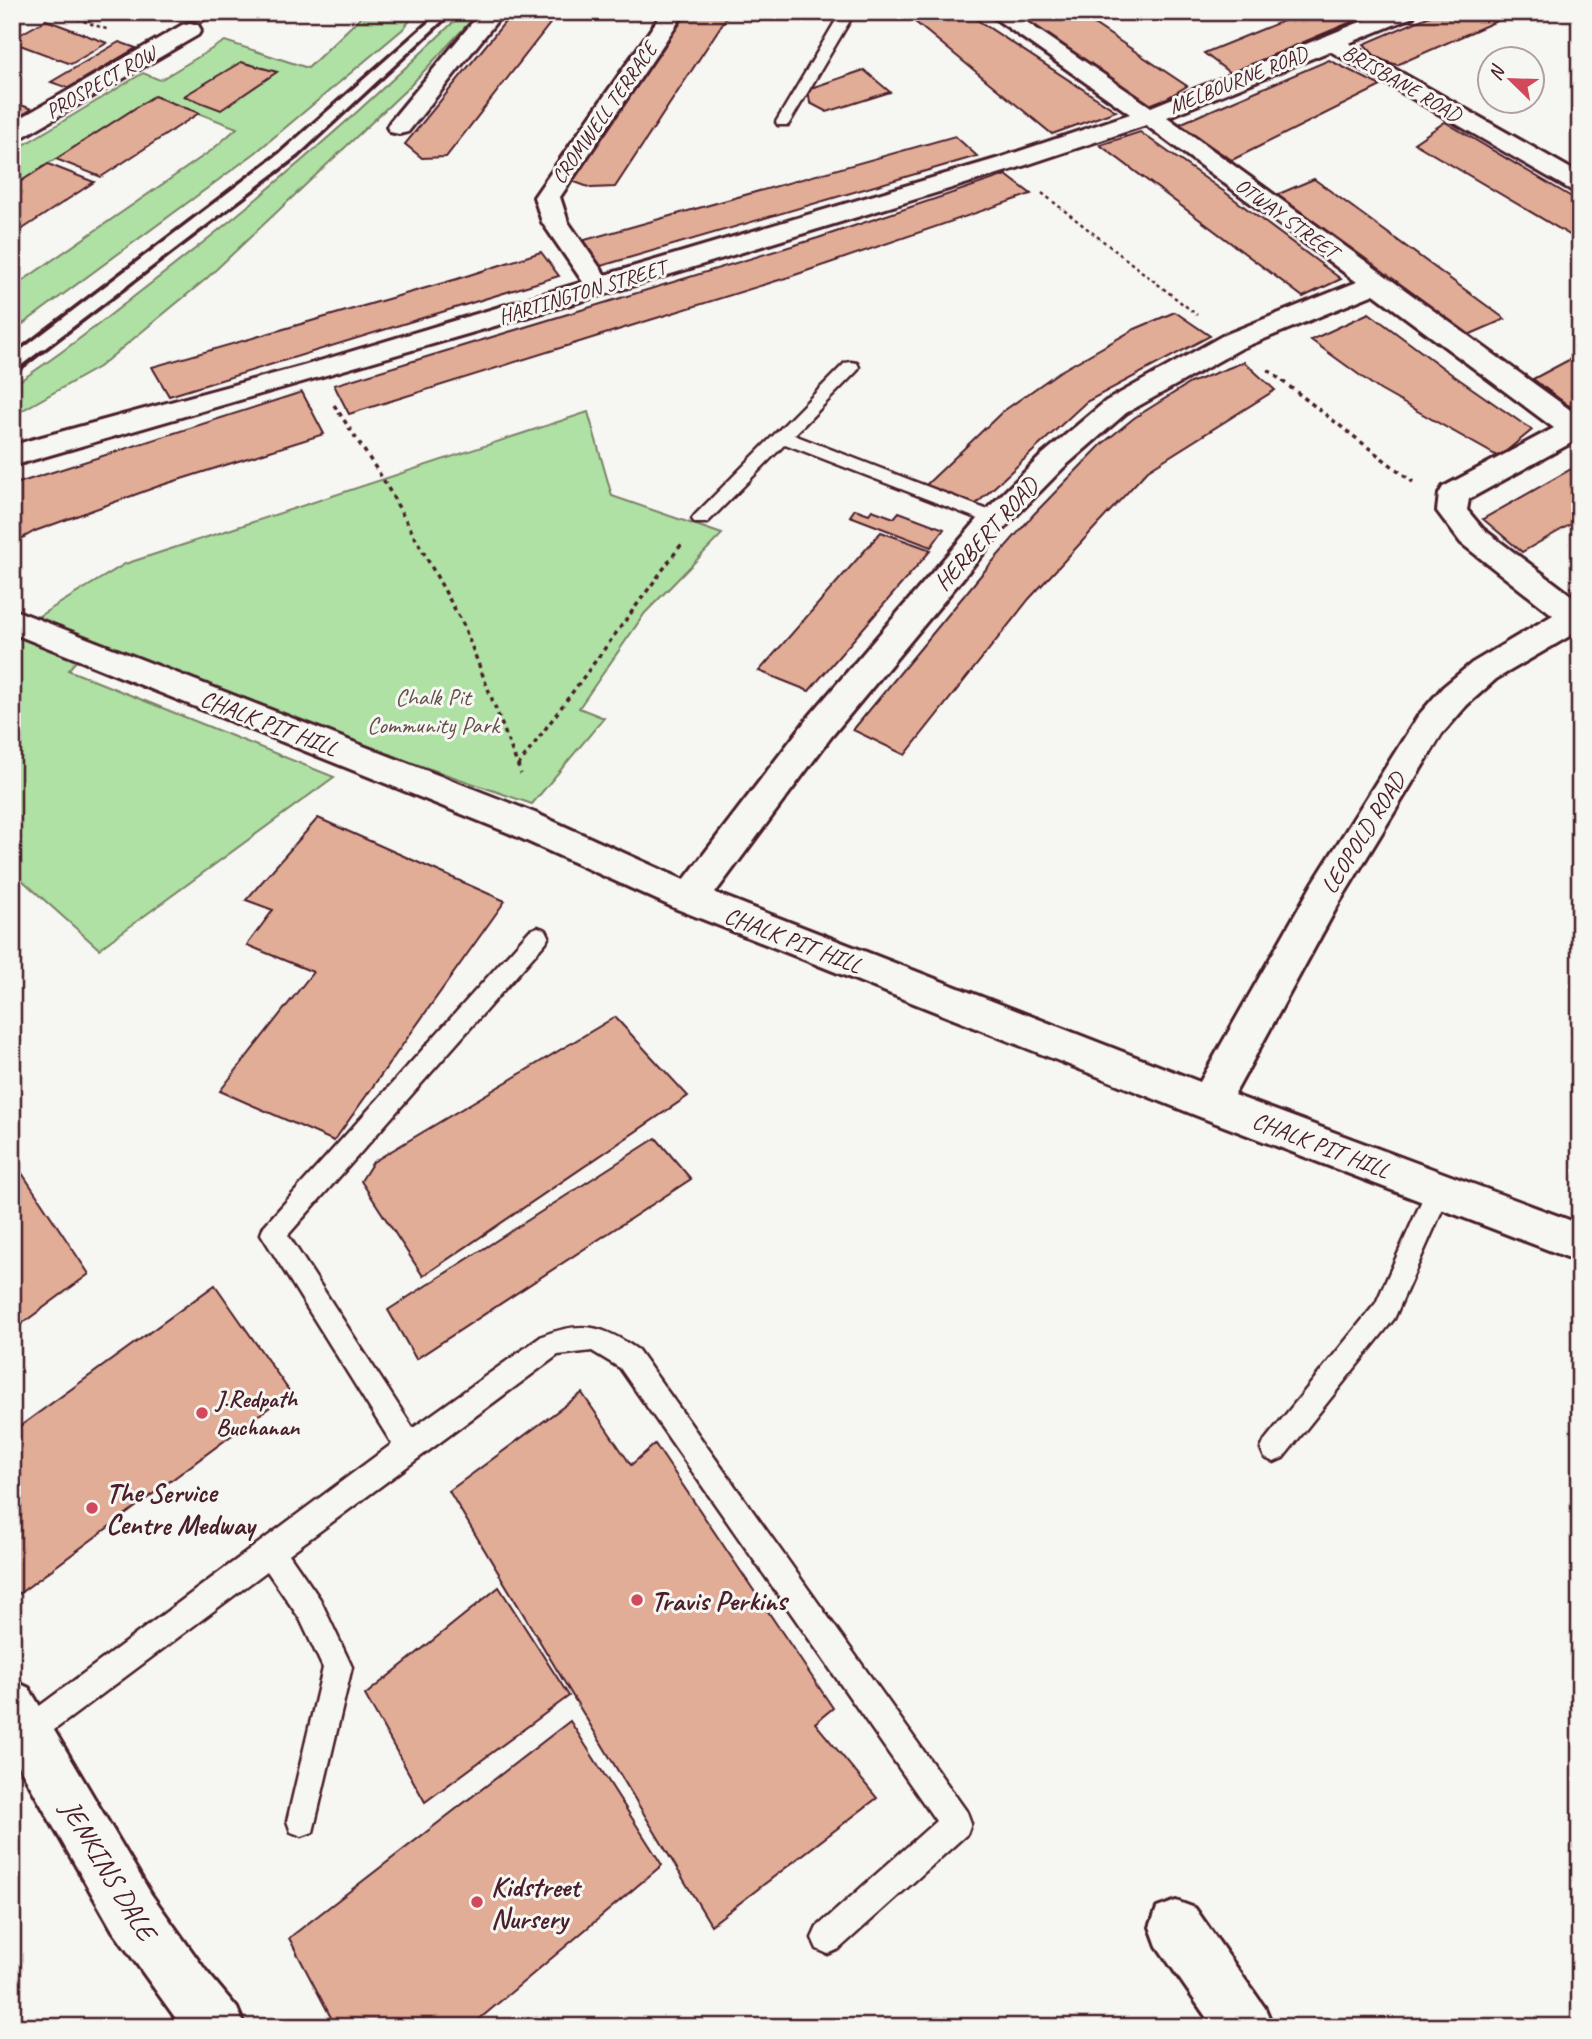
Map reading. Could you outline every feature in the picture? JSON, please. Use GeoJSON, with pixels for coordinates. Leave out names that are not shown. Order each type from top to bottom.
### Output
{"type":"FeatureCollection","features":[{"type":"Feature","properties":{"kind":"street"},"geometry":{"type":"LineString","coordinates":[[399,127],[493,12]]}},
{"type":"Feature","properties":{"kind":"street","name":"CROMWELL TERRACE"},"geometry":{"type":"LineString","coordinates":[[600,287],[555,222],[547,197],[674,12]]}},
{"type":"Feature","properties":{"kind":"street","name":"OTWAY STREET"},"geometry":{"type":"LineString","coordinates":[[998,12],[1149,116],[1376,284],[1577,427]]}},
{"type":"Feature","properties":{"kind":"street","name":"MELBOURNE ROAD"},"geometry":{"type":"LineString","coordinates":[[1149,116],[1405,12]]}},
{"type":"Feature","properties":{"kind":"street","name":"PROSPECT ROW"},"geometry":{"type":"LineString","coordinates":[[12,133],[190,30]]}},
{"type":"Feature","properties":{"kind":"street","name":"BRISBANE ROAD"},"geometry":{"type":"LineString","coordinates":[[1333,43],[1580,185]]}},
{"type":"Feature","properties":{"kind":"street","name":"HARTINGTON STREET"},"geometry":{"type":"LineString","coordinates":[[12,457],[600,287],[1005,164],[1149,116]]}},
{"type":"Feature","properties":{"kind":"street","name":"HERBERT ROAD"},"geometry":{"type":"LineString","coordinates":[[690,900],[819,727],[995,519],[1053,461],[1116,407],[1232,342],[1376,284]]}},
{"type":"Feature","properties":{"kind":"street"},"geometry":{"type":"LineString","coordinates":[[1577,427],[1454,494],[1452,511],[1472,536],[1578,618]]}},
{"type":"Feature","properties":{"kind":"street","name":"LEOPOLD ROAD"},"geometry":{"type":"LineString","coordinates":[[1209,1103],[1326,894],[1430,725],[1455,696],[1483,671],[1578,618]]}},
{"type":"Feature","properties":{"kind":"street","name":"CHALK PIT HILL"},"geometry":{"type":"LineString","coordinates":[[12,620],[522,823],[690,900],[1209,1103],[1580,1243]]}},
{"type":"Feature","properties":{"kind":"street","name":"JENKINS DALE"},"geometry":{"type":"LineString","coordinates":[[20,1719],[138,1923],[218,2027]]}},
{"type":"Feature","properties":{"kind":"street"},"geometry":{"type":"LineString","coordinates":[[1176,1927],[1245,2027]]}},
{"type":"Feature","properties":{"kind":"lane"},"geometry":{"type":"LineString","coordinates":[[783,122],[848,12]]}},
{"type":"Feature","properties":{"kind":"lane"},"geometry":{"type":"LineString","coordinates":[[701,519],[851,367]]}},
{"type":"Feature","properties":{"kind":"lane"},"geometry":{"type":"LineString","coordinates":[[782,436],[995,519]]}},
{"type":"Feature","properties":{"kind":"lane"},"geometry":{"type":"LineString","coordinates":[[409,1447],[272,1234],[538,936]]}},
{"type":"Feature","properties":{"kind":"lane"},"geometry":{"type":"LineString","coordinates":[[1274,1449],[1385,1311],[1439,1190]]}},
{"type":"Feature","properties":{"kind":"lane"},"geometry":{"type":"LineString","coordinates":[[20,1719],[269,1549],[551,1345],[577,1337],[602,1340],[629,1359],[956,1823],[828,1938]]}},
{"type":"Feature","properties":{"kind":"lane"},"geometry":{"type":"LineString","coordinates":[[269,1549],[310,1609],[338,1667],[302,1821]]}},
{"type":"Feature","properties":{"kind":"path"},"geometry":{"type":"LineString","coordinates":[[1005,164],[1452,511]]}},
{"type":"Feature","properties":{"kind":"path"},"geometry":{"type":"LineString","coordinates":[[313,372],[383,480],[463,624],[532,804],[522,823]]}},
{"type":"Feature","properties":{"kind":"path"},"geometry":{"type":"LineString","coordinates":[[518,767],[701,519]]}},
{"type":"Feature","properties":{"kind":"green space"},"geometry":{"type":"Polygon","coordinates":[[[366,12],[417,12],[403,29],[255,153],[12,332],[12,288],[212,150],[237,128],[154,96],[12,187],[12,152],[143,73],[160,80],[225,41],[308,68],[366,12]]]}},
{"type":"Feature","properties":{"kind":"green space"},"geometry":{"type":"Polygon","coordinates":[[[464,12],[479,12],[410,86],[206,279],[99,367],[12,416],[12,386],[94,328],[266,191],[347,121],[464,12]]]}},
{"type":"Feature","properties":{"kind":"green space","name":"Chalk Pit Community Park"},"geometry":{"type":"Polygon","coordinates":[[[588,412],[612,496],[722,534],[645,613],[579,708],[604,718],[532,804],[62,642],[39,616],[125,564],[588,412]]]}},
{"type":"Feature","properties":{"kind":"green space"},"geometry":{"type":"Polygon","coordinates":[[[12,630],[78,659],[68,670],[334,777],[99,949],[12,871],[12,630]]]}},
{"type":"Feature","properties":{"kind":"building"},"geometry":{"type":"Polygon","coordinates":[[[153,12],[219,12],[195,27],[153,12]]]}},
{"type":"Feature","properties":{"kind":"building"},"geometry":{"type":"Polygon","coordinates":[[[513,12],[559,12],[446,157],[422,158],[405,144],[513,12]]]}},
{"type":"Feature","properties":{"kind":"building"},"geometry":{"type":"Polygon","coordinates":[[[688,12],[730,12],[615,187],[591,188],[572,181],[688,12]]]}},
{"type":"Feature","properties":{"kind":"building"},"geometry":{"type":"Polygon","coordinates":[[[903,12],[965,12],[1116,111],[1052,134],[903,12]]]}},
{"type":"Feature","properties":{"kind":"building"},"geometry":{"type":"Polygon","coordinates":[[[1011,12],[1076,12],[1187,86],[1144,107],[1011,12]]]}},
{"type":"Feature","properties":{"kind":"building"},"geometry":{"type":"Polygon","coordinates":[[[1305,12],[1375,12],[1230,73],[1204,53],[1305,12]]]}},
{"type":"Feature","properties":{"kind":"building"},"geometry":{"type":"Polygon","coordinates":[[[1439,12],[1517,12],[1397,65],[1377,58],[1364,44],[1439,12]]]}},
{"type":"Feature","properties":{"kind":"building"},"geometry":{"type":"Polygon","coordinates":[[[46,20],[107,43],[71,64],[12,42],[12,39],[46,20]]]}},
{"type":"Feature","properties":{"kind":"building"},"geometry":{"type":"Polygon","coordinates":[[[119,42],[136,48],[68,88],[51,82],[119,42]]]}},
{"type":"Feature","properties":{"kind":"building"},"geometry":{"type":"Polygon","coordinates":[[[1329,60],[1381,86],[1232,160],[1177,125],[1329,60]]]}},
{"type":"Feature","properties":{"kind":"building"},"geometry":{"type":"Polygon","coordinates":[[[241,62],[277,72],[221,110],[184,96],[241,62]]]}},
{"type":"Feature","properties":{"kind":"building"},"geometry":{"type":"Polygon","coordinates":[[[864,70],[890,92],[827,112],[810,103],[808,89],[864,70]]]}},
{"type":"Feature","properties":{"kind":"building"},"geometry":{"type":"Polygon","coordinates":[[[154,96],[199,113],[101,177],[56,159],[154,96]]]}},
{"type":"Feature","properties":{"kind":"building"},"geometry":{"type":"Polygon","coordinates":[[[16,103],[34,110],[12,122],[12,105],[16,103]]]}},
{"type":"Feature","properties":{"kind":"building"},"geometry":{"type":"Polygon","coordinates":[[[1445,122],[1580,202],[1580,241],[1414,143],[1445,122]]]}},
{"type":"Feature","properties":{"kind":"building"},"geometry":{"type":"Polygon","coordinates":[[[1140,132],[1341,279],[1303,297],[1100,145],[1140,132]]]}},
{"type":"Feature","properties":{"kind":"building"},"geometry":{"type":"Polygon","coordinates":[[[955,136],[977,156],[594,268],[574,243],[955,136]]]}},
{"type":"Feature","properties":{"kind":"building"},"geometry":{"type":"Polygon","coordinates":[[[48,164],[94,182],[12,236],[12,187],[48,164]]]}},
{"type":"Feature","properties":{"kind":"building"},"geometry":{"type":"Polygon","coordinates":[[[1006,175],[1031,194],[789,277],[349,414],[334,385],[818,238],[1006,175]]]}},
{"type":"Feature","properties":{"kind":"building"},"geometry":{"type":"Polygon","coordinates":[[[1314,179],[1505,319],[1466,336],[1274,196],[1314,179]]]}},
{"type":"Feature","properties":{"kind":"building"},"geometry":{"type":"Polygon","coordinates":[[[541,252],[559,276],[169,396],[152,367],[457,279],[541,252]]]}},
{"type":"Feature","properties":{"kind":"building"},"geometry":{"type":"Polygon","coordinates":[[[1175,312],[1210,336],[1086,402],[974,506],[925,486],[1002,412],[1059,372],[1135,329],[1175,312]]]}},
{"type":"Feature","properties":{"kind":"building"},"geometry":{"type":"Polygon","coordinates":[[[1369,313],[1532,430],[1499,457],[1380,390],[1311,340],[1369,313]]]}},
{"type":"Feature","properties":{"kind":"building"},"geometry":{"type":"Polygon","coordinates":[[[1580,354],[1580,401],[1569,406],[1533,379],[1580,354]]]}},
{"type":"Feature","properties":{"kind":"building"},"geometry":{"type":"Polygon","coordinates":[[[1244,362],[1275,390],[1148,470],[1029,599],[905,755],[853,730],[1034,514],[1102,444],[1134,418],[1190,383],[1244,362]]]}},
{"type":"Feature","properties":{"kind":"building"},"geometry":{"type":"Polygon","coordinates":[[[302,392],[324,434],[159,486],[35,531],[12,544],[12,485],[302,392]]]}},
{"type":"Feature","properties":{"kind":"building"},"geometry":{"type":"Polygon","coordinates":[[[1580,464],[1580,519],[1522,552],[1483,519],[1580,464]]]}},
{"type":"Feature","properties":{"kind":"building"},"geometry":{"type":"Polygon","coordinates":[[[855,509],[869,514],[872,510],[894,518],[899,512],[944,529],[931,547],[850,516],[855,509]]]}},
{"type":"Feature","properties":{"kind":"building"},"geometry":{"type":"Polygon","coordinates":[[[881,532],[931,550],[809,691],[759,671],[881,532]]]}},
{"type":"Feature","properties":{"kind":"building"},"geometry":{"type":"Polygon","coordinates":[[[318,818],[505,901],[334,1141],[220,1091],[313,972],[247,945],[273,910],[246,900],[318,818]]]}},
{"type":"Feature","properties":{"kind":"building"},"geometry":{"type":"Polygon","coordinates":[[[615,1017],[688,1096],[423,1276],[361,1181],[373,1162],[615,1017]]]}},
{"type":"Feature","properties":{"kind":"building"},"geometry":{"type":"Polygon","coordinates":[[[656,1138],[691,1179],[416,1359],[388,1310],[656,1138]]]}},
{"type":"Feature","properties":{"kind":"building"},"geometry":{"type":"Polygon","coordinates":[[[12,1158],[89,1274],[20,1325],[12,1313],[12,1158]]]}},
{"type":"Feature","properties":{"kind":"building"},"geometry":{"type":"Polygon","coordinates":[[[215,1285],[290,1392],[16,1596],[12,1589],[12,1432],[215,1285]]]}},
{"type":"Feature","properties":{"kind":"building","name":"Travis Perkins"},"geometry":{"type":"Polygon","coordinates":[[[582,1393],[631,1465],[655,1444],[833,1708],[815,1723],[877,1798],[711,1925],[449,1491],[582,1393]]]}},
{"type":"Feature","properties":{"kind":"building"},"geometry":{"type":"Polygon","coordinates":[[[499,1587],[569,1696],[425,1802],[365,1695],[499,1587]]]}},
{"type":"Feature","properties":{"kind":"building","name":"Kidstreet Nursery"},"geometry":{"type":"Polygon","coordinates":[[[570,1721],[662,1865],[470,2027],[336,2027],[289,1938],[570,1721]]]}},
{"type":"Feature","properties":{"kind":"railway"},"geometry":{"type":"LineString","coordinates":[[13,354],[280,151],[438,12]]}},
{"type":"Feature","properties":{"kind":"railway"},"geometry":{"type":"LineString","coordinates":[[40,354],[298,157],[454,12]]}},
{"type":"Feature","properties":{"kind":"railway"},"geometry":{"type":"LineString","coordinates":[[12,355],[16,352]]}},
{"type":"Feature","properties":{"kind":"railway"},"geometry":{"type":"LineString","coordinates":[[12,375],[42,352]]}},
{"type":"Feature","properties":{"kind":"place","name":"J.Redpath Buchanan"},"geometry":{"type":"Point","coordinates":[202,1413]}},
{"type":"Feature","properties":{"kind":"place","name":"The Service Centre Medway"},"geometry":{"type":"Point","coordinates":[92,1508]}},
{"type":"Feature","properties":{"kind":"place","name":"Travis Perkins"},"geometry":{"type":"Point","coordinates":[637,1600]}},
{"type":"Feature","properties":{"kind":"place","name":"Kidstreet Nursery"},"geometry":{"type":"Point","coordinates":[477,1902]}}]}
